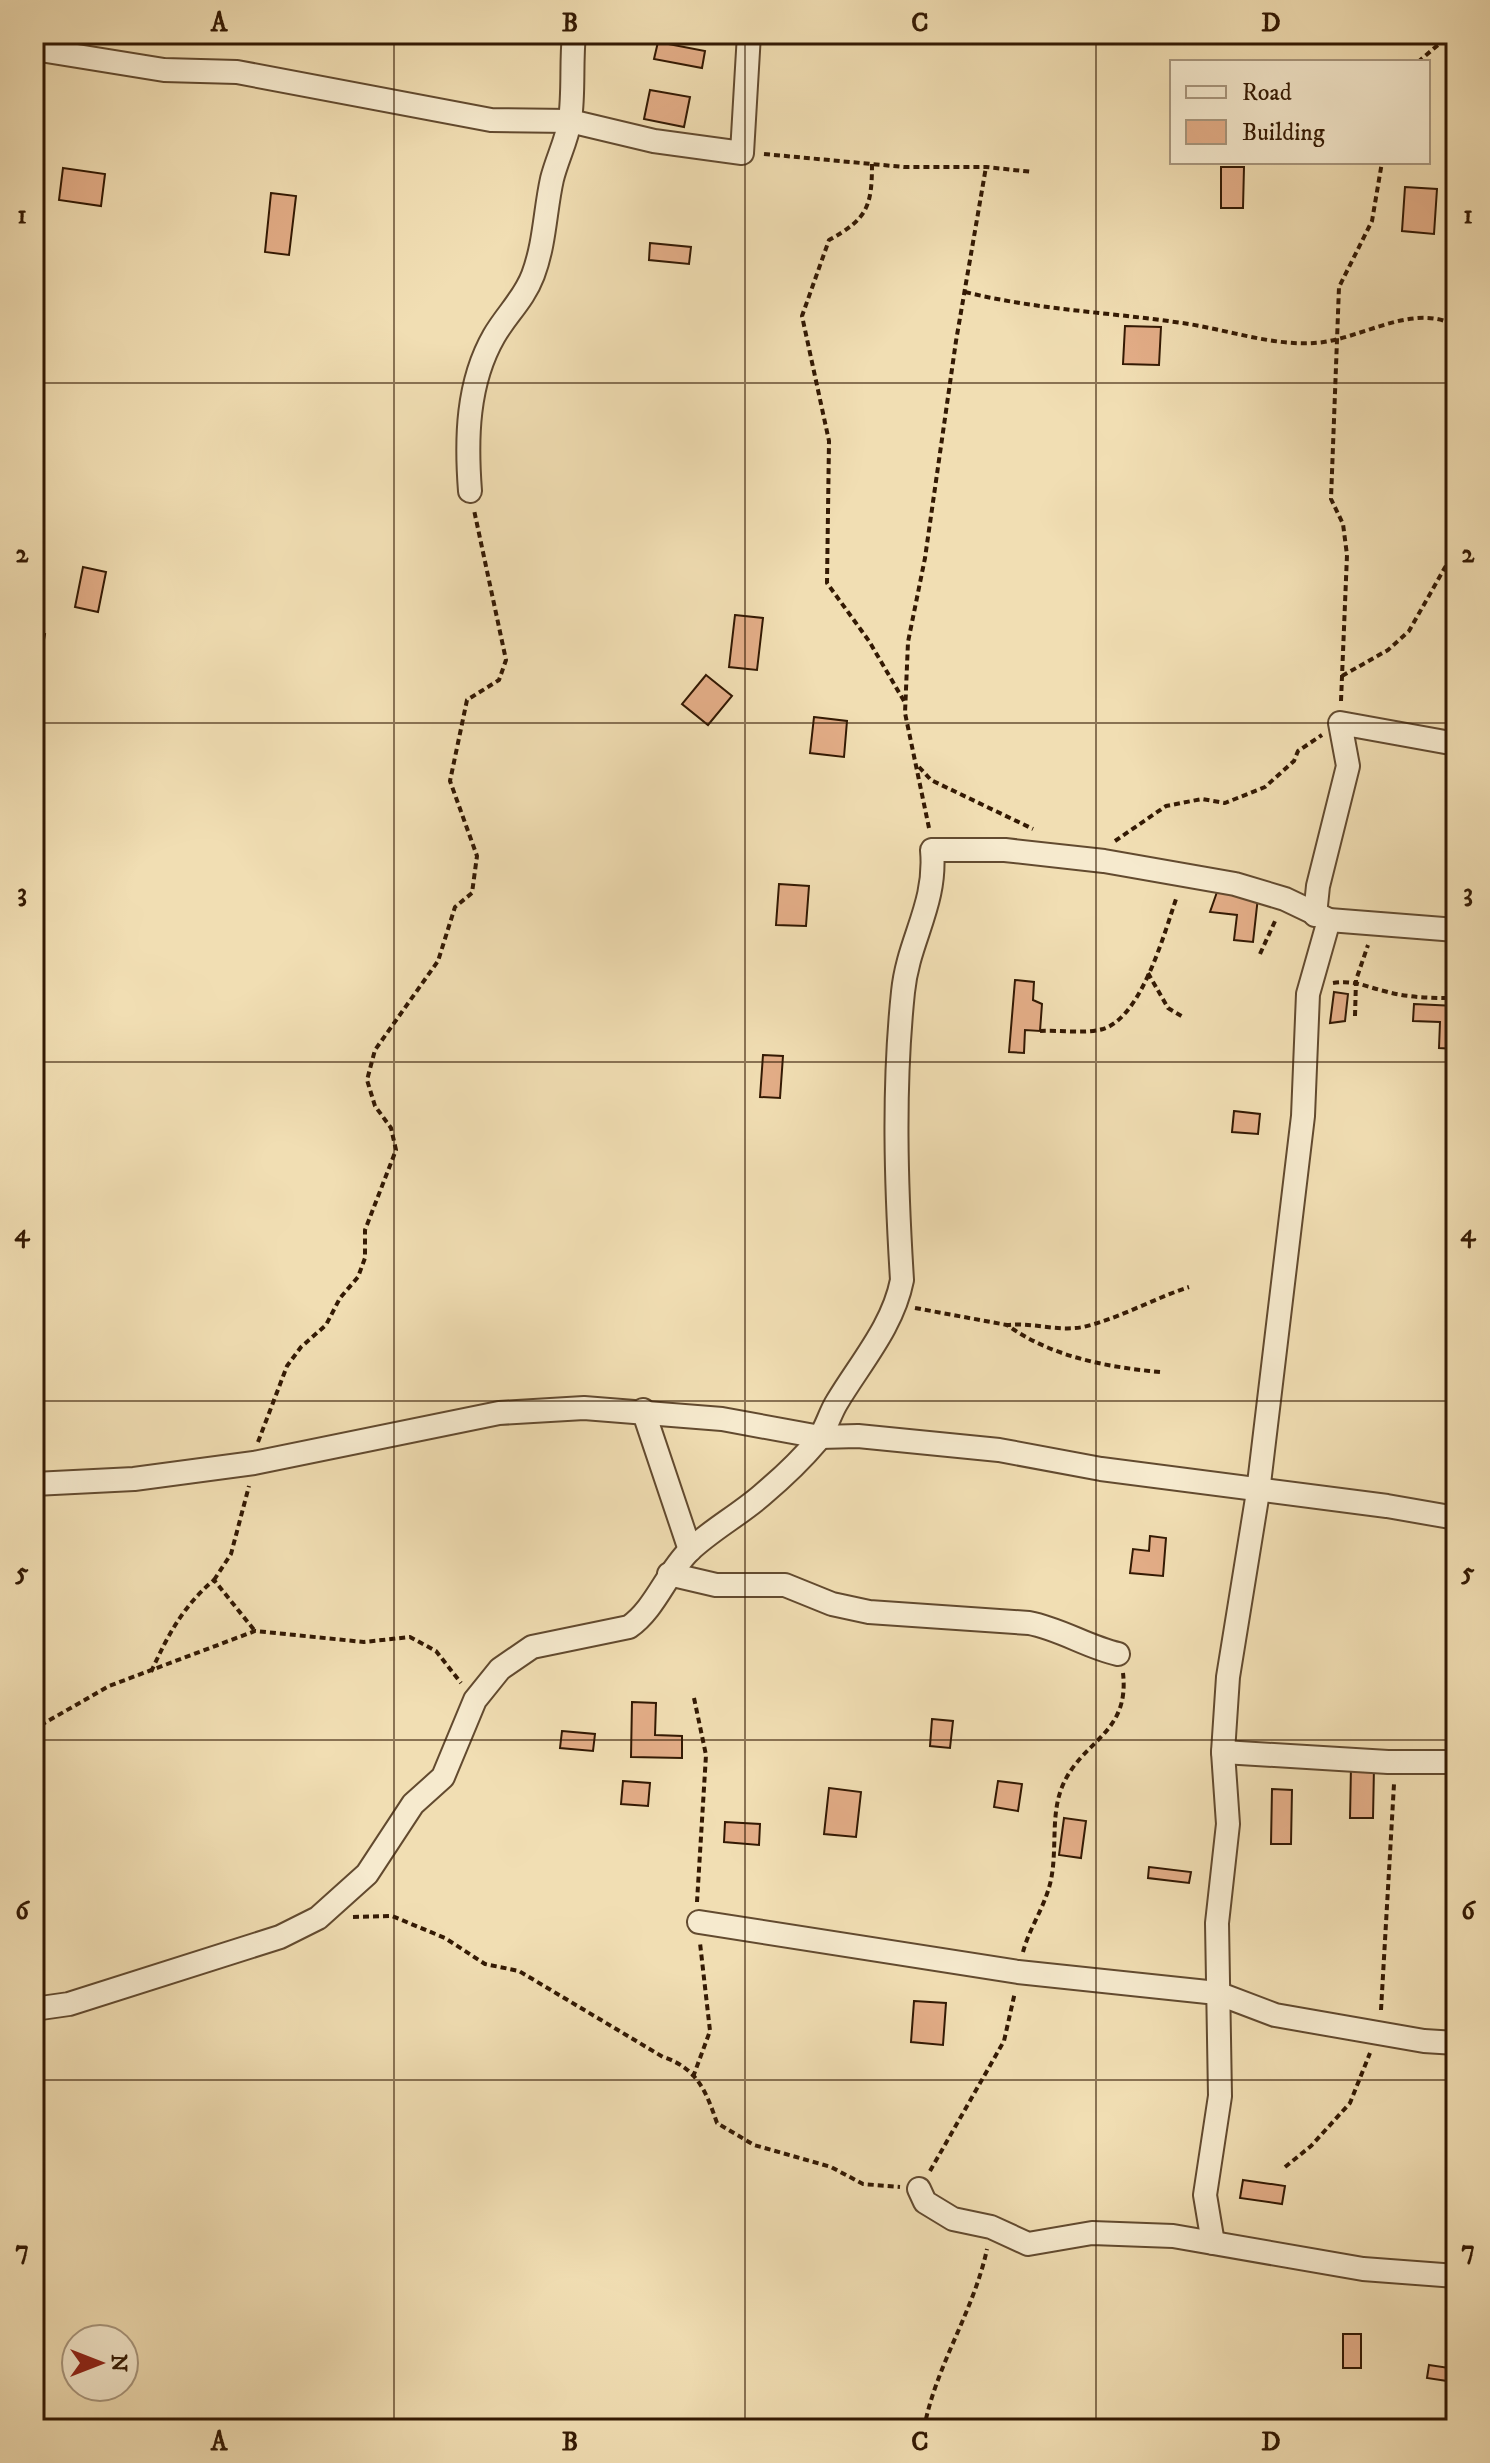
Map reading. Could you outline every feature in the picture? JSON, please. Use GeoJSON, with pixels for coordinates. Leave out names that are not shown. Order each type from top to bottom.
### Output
{"type":"FeatureCollection","features":[{"type":"Feature","properties":{"kind":"street"},"geometry":{"type":"LineString","coordinates":[[470,491],[467,451],[472,396],[488,347],[499,328],[512,315],[533,275],[546,226],[552,180],[570,121],[574,34]]}},
{"type":"Feature","properties":{"kind":"street"},"geometry":{"type":"LineString","coordinates":[[34,49],[164,70],[237,72],[491,120],[570,121],[654,141],[742,153],[749,34]]}},
{"type":"Feature","properties":{"kind":"street"},"geometry":{"type":"LineString","coordinates":[[1213,2243],[1205,2195],[1220,2096],[1217,1923],[1228,1824],[1223,1752],[1228,1677],[1258,1492],[1303,1116],[1304,1028],[1322,918],[1318,886],[1348,766],[1340,723],[1456,744]]}},
{"type":"Feature","properties":{"kind":"street"},"geometry":{"type":"LineString","coordinates":[[34,2009],[69,2004],[280,1937],[318,1918],[367,1874],[413,1804],[443,1777],[475,1700],[500,1669],[532,1647],[629,1627],[639,1620],[669,1574],[690,1550],[762,1495],[820,1437],[838,1401],[869,1357],[878,1334],[897,1307],[902,1280],[896,1125],[903,988],[935,878],[932,850],[1005,850],[1104,861],[1184,875],[1285,899],[1322,918],[1456,930]]}},
{"type":"Feature","properties":{"kind":"street"},"geometry":{"type":"LineString","coordinates":[[34,1484],[134,1479],[254,1463],[499,1413],[584,1408],[643,1410],[722,1419],[820,1437],[858,1436],[999,1450],[1258,1492],[1387,1506],[1456,1518]]}},
{"type":"Feature","properties":{"kind":"street"},"geometry":{"type":"LineString","coordinates":[[643,1410],[690,1550]]}},
{"type":"Feature","properties":{"kind":"street"},"geometry":{"type":"LineString","coordinates":[[669,1574],[716,1585],[785,1585],[832,1604],[869,1612],[1029,1623],[1055,1628],[1092,1648],[1118,1654]]}},
{"type":"Feature","properties":{"kind":"street"},"geometry":{"type":"LineString","coordinates":[[1223,1752],[1388,1762],[1456,1762]]}},
{"type":"Feature","properties":{"kind":"street"},"geometry":{"type":"LineString","coordinates":[[699,1922],[1018,1972],[1217,1993],[1275,2015],[1424,2041],[1456,2043]]}},
{"type":"Feature","properties":{"kind":"street"},"geometry":{"type":"LineString","coordinates":[[919,2189],[925,2202],[953,2219],[991,2227],[1028,2244],[1092,2233],[1173,2236],[1363,2269],[1456,2276]]}},
{"type":"Feature","properties":{"kind":"path"},"geometry":{"type":"LineString","coordinates":[[1420,60],[1445,39],[1456,42]]}},
{"type":"Feature","properties":{"kind":"path"},"geometry":{"type":"LineString","coordinates":[[742,153],[798,155],[872,164],[986,167],[1033,172]]}},
{"type":"Feature","properties":{"kind":"path"},"geometry":{"type":"LineString","coordinates":[[872,164],[872,198],[857,225],[829,240],[802,316],[829,441],[827,583],[869,641],[905,703]]}},
{"type":"Feature","properties":{"kind":"path"},"geometry":{"type":"LineString","coordinates":[[1340,723],[1347,555],[1343,524],[1331,499],[1339,287],[1372,221],[1382,164]]}},
{"type":"Feature","properties":{"kind":"path"},"geometry":{"type":"LineString","coordinates":[[932,850],[905,703],[908,642],[925,558],[964,292],[986,167]]}},
{"type":"Feature","properties":{"kind":"path"},"geometry":{"type":"LineString","coordinates":[[964,292],[1017,305],[1181,323],[1284,343],[1336,341],[1412,318],[1456,326]]}},
{"type":"Feature","properties":{"kind":"path"},"geometry":{"type":"LineString","coordinates":[[151,1672],[172,1627],[191,1600],[214,1580],[231,1554],[261,1427],[287,1366],[301,1347],[326,1325],[365,1258],[365,1230],[396,1150],[391,1128],[375,1106],[367,1080],[375,1050],[438,961],[455,907],[472,893],[477,856],[450,781],[454,753],[467,700],[499,680],[506,660],[470,491]]}},
{"type":"Feature","properties":{"kind":"path"},"geometry":{"type":"LineString","coordinates":[[1340,723],[1342,674],[1388,650],[1409,631],[1456,548]]}},
{"type":"Feature","properties":{"kind":"path"},"geometry":{"type":"LineString","coordinates":[[1104,861],[1115,841],[1166,806],[1202,799],[1225,803],[1265,787],[1294,761],[1298,751],[1340,723]]}},
{"type":"Feature","properties":{"kind":"path"},"geometry":{"type":"LineString","coordinates":[[919,767],[931,780],[1039,832]]}},
{"type":"Feature","properties":{"kind":"path"},"geometry":{"type":"LineString","coordinates":[[1040,1031],[1103,1029],[1122,1016],[1148,973],[1184,875]]}},
{"type":"Feature","properties":{"kind":"path"},"geometry":{"type":"LineString","coordinates":[[1260,954],[1285,899]]}},
{"type":"Feature","properties":{"kind":"path"},"geometry":{"type":"LineString","coordinates":[[1355,1016],[1356,980],[1372,935],[1388,924]]}},
{"type":"Feature","properties":{"kind":"path"},"geometry":{"type":"LineString","coordinates":[[1148,973],[1168,1008],[1183,1017]]}},
{"type":"Feature","properties":{"kind":"path"},"geometry":{"type":"LineString","coordinates":[[1310,985],[1356,980],[1419,998],[1456,998]]}},
{"type":"Feature","properties":{"kind":"path"},"geometry":{"type":"LineString","coordinates":[[897,1307],[935,1310],[1007,1325],[1028,1323],[1061,1330],[1085,1326],[1189,1287]]}},
{"type":"Feature","properties":{"kind":"path"},"geometry":{"type":"LineString","coordinates":[[1007,1325],[1033,1343],[1061,1353],[1160,1372]]}},
{"type":"Feature","properties":{"kind":"path"},"geometry":{"type":"LineString","coordinates":[[214,1580],[255,1631]]}},
{"type":"Feature","properties":{"kind":"path"},"geometry":{"type":"LineString","coordinates":[[34,1733],[41,1725],[109,1686],[255,1631],[364,1642],[410,1637],[436,1651],[475,1700]]}},
{"type":"Feature","properties":{"kind":"path"},"geometry":{"type":"LineString","coordinates":[[318,1918],[392,1916],[445,1938],[485,1964],[519,1971],[663,2057],[681,2063],[703,2083],[717,2123],[754,2145],[831,2167],[863,2184],[919,2189],[1004,2041],[1025,1943],[1050,1885],[1056,1812],[1062,1787],[1073,1768],[1118,1718],[1124,1695],[1118,1654]]}},
{"type":"Feature","properties":{"kind":"path"},"geometry":{"type":"LineString","coordinates":[[693,2077],[710,2031],[696,1884],[706,1755],[694,1698]]}},
{"type":"Feature","properties":{"kind":"path"},"geometry":{"type":"LineString","coordinates":[[1285,2167],[1311,2146],[1350,2103],[1380,2031],[1395,1773],[1388,1762]]}},
{"type":"Feature","properties":{"kind":"path"},"geometry":{"type":"LineString","coordinates":[[924,2429],[936,2389],[976,2294],[991,2227]]}},
{"type":"Feature","properties":{"kind":"building"},"geometry":{"type":"Polygon","coordinates":[[[658,42],[705,51],[702,68],[654,59],[658,42]]]}},
{"type":"Feature","properties":{"kind":"building"},"geometry":{"type":"Polygon","coordinates":[[[650,90],[690,97],[684,127],[644,119],[650,90]]]}},
{"type":"Feature","properties":{"kind":"building"},"geometry":{"type":"Polygon","coordinates":[[[1221,167],[1244,167],[1243,208],[1221,208],[1221,167]]]}},
{"type":"Feature","properties":{"kind":"building"},"geometry":{"type":"Polygon","coordinates":[[[63,168],[105,174],[101,206],[59,200],[63,168]]]}},
{"type":"Feature","properties":{"kind":"building"},"geometry":{"type":"Polygon","coordinates":[[[1405,187],[1437,189],[1434,234],[1402,231],[1405,187]]]}},
{"type":"Feature","properties":{"kind":"building"},"geometry":{"type":"Polygon","coordinates":[[[271,193],[296,196],[289,255],[265,252],[271,193]]]}},
{"type":"Feature","properties":{"kind":"building"},"geometry":{"type":"Polygon","coordinates":[[[650,243],[691,247],[689,264],[649,260],[650,243]]]}},
{"type":"Feature","properties":{"kind":"building"},"geometry":{"type":"Polygon","coordinates":[[[1125,326],[1161,327],[1159,365],[1123,364],[1125,326]]]}},
{"type":"Feature","properties":{"kind":"building"},"geometry":{"type":"Polygon","coordinates":[[[83,567],[106,572],[98,612],[75,607],[83,567]]]}},
{"type":"Feature","properties":{"kind":"building"},"geometry":{"type":"Polygon","coordinates":[[[735,615],[763,618],[757,670],[729,667],[735,615]]]}},
{"type":"Feature","properties":{"kind":"building"},"geometry":{"type":"Polygon","coordinates":[[[34,632],[45,634],[41,657],[34,655],[34,632]]]}},
{"type":"Feature","properties":{"kind":"building"},"geometry":{"type":"Polygon","coordinates":[[[706,675],[732,696],[708,725],[682,704],[706,675]]]}},
{"type":"Feature","properties":{"kind":"building"},"geometry":{"type":"Polygon","coordinates":[[[814,717],[847,721],[844,757],[810,753],[814,717]]]}},
{"type":"Feature","properties":{"kind":"building"},"geometry":{"type":"Polygon","coordinates":[[[779,884],[809,886],[806,926],[776,925],[779,884]]]}},
{"type":"Feature","properties":{"kind":"building"},"geometry":{"type":"Polygon","coordinates":[[[1217,892],[1258,897],[1253,942],[1234,940],[1237,915],[1210,912],[1217,892]]]}},
{"type":"Feature","properties":{"kind":"building"},"geometry":{"type":"Polygon","coordinates":[[[1015,980],[1034,982],[1033,1000],[1042,1004],[1040,1031],[1025,1030],[1024,1053],[1009,1052],[1015,980]]]}},
{"type":"Feature","properties":{"kind":"building"},"geometry":{"type":"Polygon","coordinates":[[[1334,992],[1348,994],[1345,1021],[1330,1023],[1334,992]]]}},
{"type":"Feature","properties":{"kind":"building"},"geometry":{"type":"Polygon","coordinates":[[[1414,1004],[1456,1006],[1455,1049],[1439,1048],[1440,1022],[1413,1021],[1414,1004]]]}},
{"type":"Feature","properties":{"kind":"building"},"geometry":{"type":"Polygon","coordinates":[[[763,1055],[783,1056],[780,1098],[760,1097],[763,1055]]]}},
{"type":"Feature","properties":{"kind":"building"},"geometry":{"type":"Polygon","coordinates":[[[1234,1111],[1260,1114],[1258,1134],[1232,1132],[1234,1111]]]}},
{"type":"Feature","properties":{"kind":"building"},"geometry":{"type":"Polygon","coordinates":[[[1150,1536],[1166,1538],[1163,1576],[1130,1573],[1133,1549],[1149,1551],[1150,1536]]]}},
{"type":"Feature","properties":{"kind":"building"},"geometry":{"type":"Polygon","coordinates":[[[632,1702],[656,1703],[655,1735],[682,1736],[682,1758],[631,1757],[632,1702]]]}},
{"type":"Feature","properties":{"kind":"building"},"geometry":{"type":"Polygon","coordinates":[[[932,1719],[953,1721],[950,1748],[930,1746],[932,1719]]]}},
{"type":"Feature","properties":{"kind":"building"},"geometry":{"type":"Polygon","coordinates":[[[562,1731],[595,1734],[593,1751],[560,1748],[562,1731]]]}},
{"type":"Feature","properties":{"kind":"building"},"geometry":{"type":"Polygon","coordinates":[[[1351,1766],[1374,1767],[1373,1818],[1350,1818],[1351,1766]]]}},
{"type":"Feature","properties":{"kind":"building"},"geometry":{"type":"Polygon","coordinates":[[[623,1781],[650,1783],[648,1806],[621,1804],[623,1781]]]}},
{"type":"Feature","properties":{"kind":"building"},"geometry":{"type":"Polygon","coordinates":[[[998,1781],[1022,1784],[1018,1811],[994,1807],[998,1781]]]}},
{"type":"Feature","properties":{"kind":"building"},"geometry":{"type":"Polygon","coordinates":[[[829,1788],[861,1792],[856,1837],[824,1834],[829,1788]]]}},
{"type":"Feature","properties":{"kind":"building"},"geometry":{"type":"Polygon","coordinates":[[[1272,1789],[1292,1790],[1291,1844],[1271,1844],[1272,1789]]]}},
{"type":"Feature","properties":{"kind":"building"},"geometry":{"type":"Polygon","coordinates":[[[1064,1818],[1086,1821],[1081,1858],[1059,1855],[1064,1818]]]}},
{"type":"Feature","properties":{"kind":"building"},"geometry":{"type":"Polygon","coordinates":[[[725,1822],[760,1824],[759,1845],[724,1842],[725,1822]]]}},
{"type":"Feature","properties":{"kind":"building"},"geometry":{"type":"Polygon","coordinates":[[[1149,1867],[1191,1872],[1189,1883],[1148,1878],[1149,1867]]]}},
{"type":"Feature","properties":{"kind":"building"},"geometry":{"type":"Polygon","coordinates":[[[914,2001],[946,2003],[943,2045],[911,2042],[914,2001]]]}},
{"type":"Feature","properties":{"kind":"building"},"geometry":{"type":"Polygon","coordinates":[[[1243,2180],[1285,2186],[1282,2204],[1240,2198],[1243,2180]]]}},
{"type":"Feature","properties":{"kind":"building"},"geometry":{"type":"Polygon","coordinates":[[[1343,2334],[1361,2334],[1361,2368],[1343,2368],[1343,2334]]]}},
{"type":"Feature","properties":{"kind":"building"},"geometry":{"type":"Polygon","coordinates":[[[1429,2365],[1456,2369],[1454,2382],[1427,2378],[1429,2365]]]}}]}
